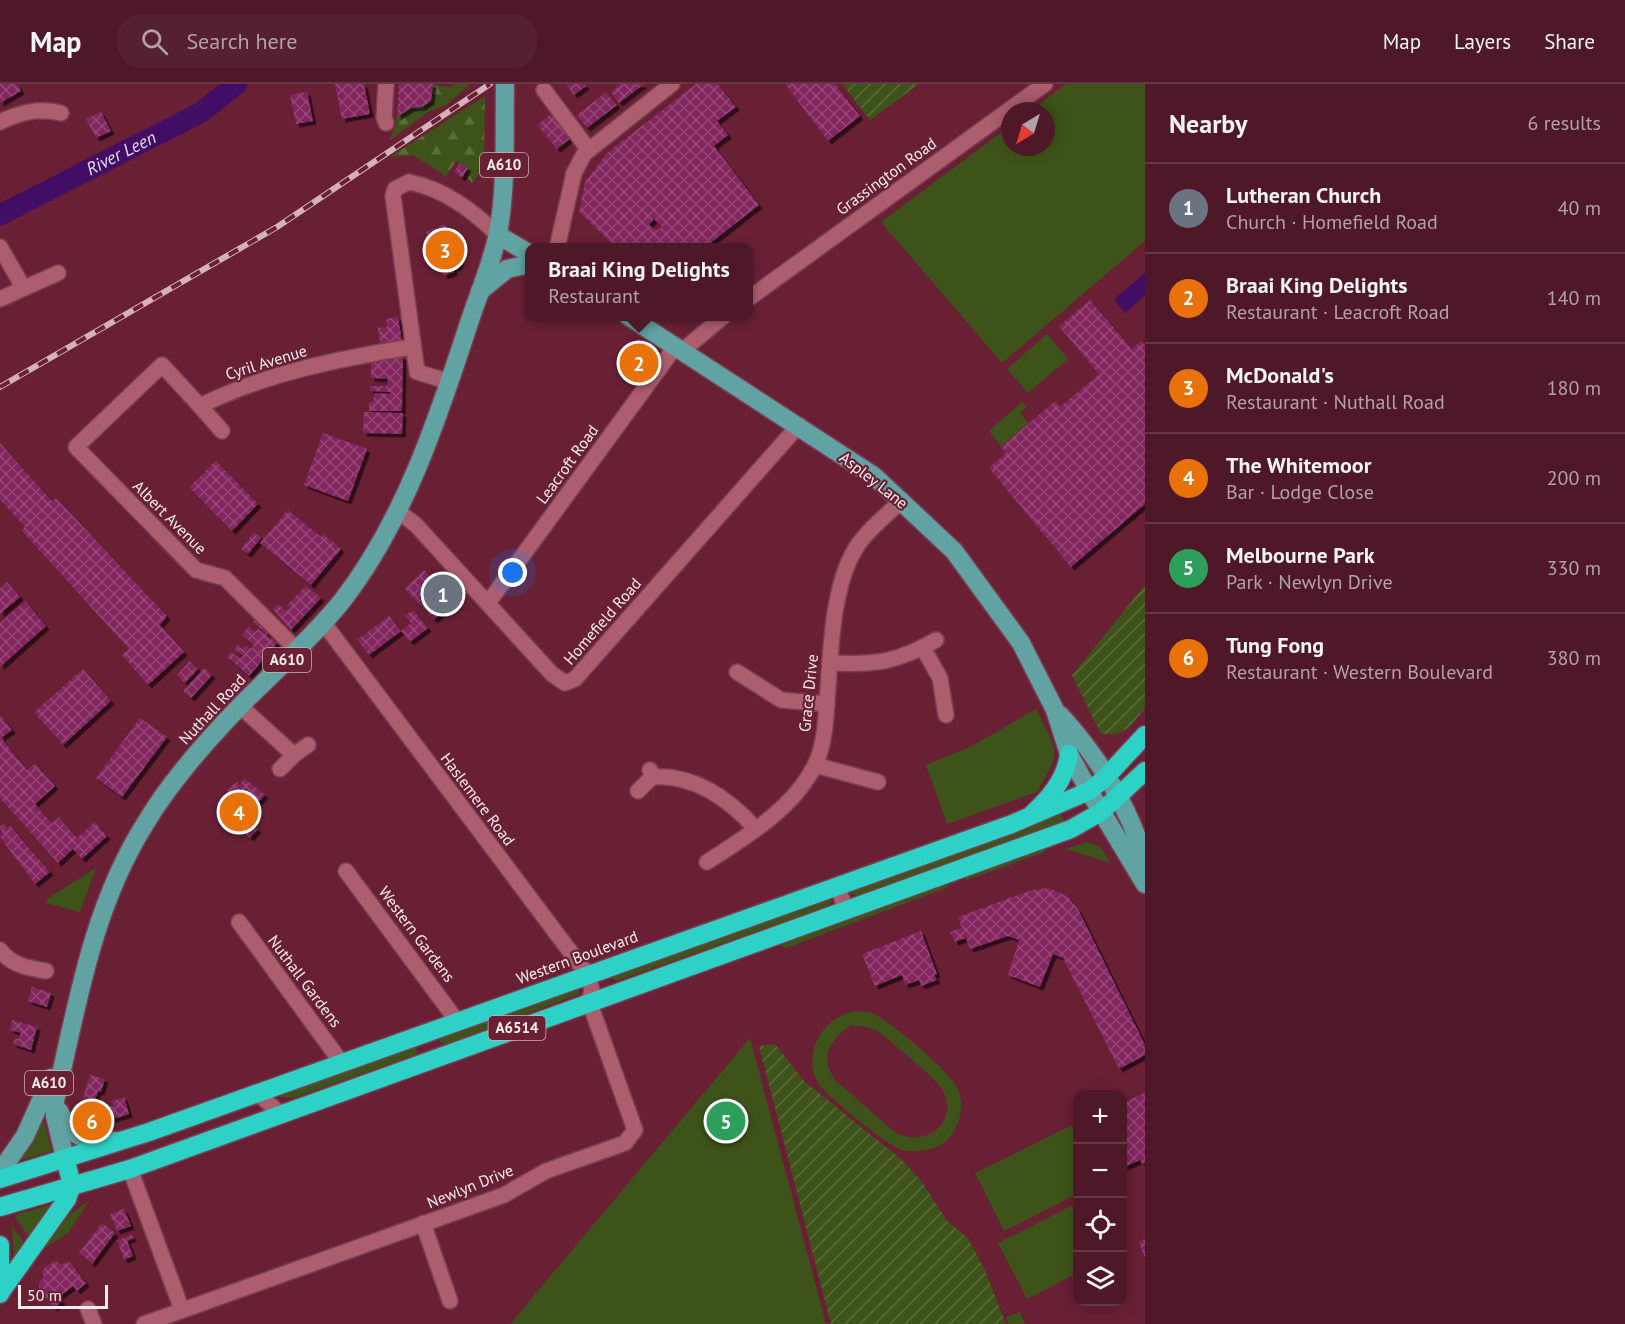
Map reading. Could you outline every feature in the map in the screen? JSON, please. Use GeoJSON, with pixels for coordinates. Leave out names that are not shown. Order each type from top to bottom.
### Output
{"type":"FeatureCollection","features":[{"type":"Feature","properties":{"kind":"highway","name":"Western Boulevard"},"geometry":{"type":"LineString","coordinates":[[0,1179],[121,1141],[1027,818],[1089,791],[1105,778],[1145,735]]}},
{"type":"Feature","properties":{"kind":"highway"},"geometry":{"type":"LineString","coordinates":[[1027,818],[1044,803],[1057,786],[1068,765],[1069,754]]}},
{"type":"Feature","properties":{"kind":"highway","name":"A6514"},"geometry":{"type":"LineString","coordinates":[[0,1207],[130,1168],[1071,829],[1101,812],[1118,799],[1145,771]]}},
{"type":"Feature","properties":{"kind":"highway"},"geometry":{"type":"LineString","coordinates":[[427,1031],[436,1057]]}},
{"type":"Feature","properties":{"kind":"highway","name":"Nuthall Road"},"geometry":{"type":"LineString","coordinates":[[65,1158],[72,1185]]}},
{"type":"Feature","properties":{"kind":"highway"},"geometry":{"type":"LineString","coordinates":[[0,1284],[67,1199],[72,1185]]}},
{"type":"Feature","properties":{"kind":"highway"},"geometry":{"type":"LineString","coordinates":[[0,1245],[0,1284]]}},
{"type":"Feature","properties":{"kind":"main road","name":"A610"},"geometry":{"type":"LineString","coordinates":[[498,234],[503,178],[505,90]]}},
{"type":"Feature","properties":{"kind":"main road"},"geometry":{"type":"LineString","coordinates":[[498,234],[525,251]]}},
{"type":"Feature","properties":{"kind":"main road","name":"Nuthall Road"},"geometry":{"type":"LineString","coordinates":[[0,1172],[25,1136],[45,1095],[81,986],[101,914],[143,825],[187,765],[240,706],[323,622],[361,575],[398,512],[450,382],[498,234]]}},
{"type":"Feature","properties":{"kind":"main road"},"geometry":{"type":"LineString","coordinates":[[480,291],[507,269],[525,265]]}},
{"type":"Feature","properties":{"kind":"main road","name":"Aspley Lane"},"geometry":{"type":"LineString","coordinates":[[636,321],[799,425],[874,476],[954,551],[1021,643],[1055,710],[1069,754],[1145,885]]}},
{"type":"Feature","properties":{"kind":"main road","name":"Aspley Lane"},"geometry":{"type":"LineString","coordinates":[[1055,710],[1088,745],[1138,839],[1145,862]]}},
{"type":"Feature","properties":{"kind":"main road","name":"Nuthall Road"},"geometry":{"type":"LineString","coordinates":[[65,1158],[55,1116],[55,1101],[81,986]]}},
{"type":"Feature","properties":{"kind":"main road"},"geometry":{"type":"LineString","coordinates":[[55,1101],[69,1128],[86,1140],[121,1141]]}},
{"type":"Feature","properties":{"kind":"street"},"geometry":{"type":"LineString","coordinates":[[386,84],[384,117],[386,123]]}},
{"type":"Feature","properties":{"kind":"street","name":"Grassington Road"},"geometry":{"type":"LineString","coordinates":[[753,295],[1046,84]]}},
{"type":"Feature","properties":{"kind":"street"},"geometry":{"type":"LineString","coordinates":[[558,243],[574,173],[588,150],[668,85]]}},
{"type":"Feature","properties":{"kind":"street"},"geometry":{"type":"LineString","coordinates":[[544,90],[588,150]]}},
{"type":"Feature","properties":{"kind":"street"},"geometry":{"type":"LineString","coordinates":[[0,122],[46,103],[61,113]]}},
{"type":"Feature","properties":{"kind":"street"},"geometry":{"type":"LineString","coordinates":[[450,382],[417,372],[411,347],[393,196],[395,189],[409,182],[432,189],[460,202],[498,234]]}},
{"type":"Feature","properties":{"kind":"street"},"geometry":{"type":"LineString","coordinates":[[0,248],[23,287]]}},
{"type":"Feature","properties":{"kind":"street"},"geometry":{"type":"LineString","coordinates":[[0,300],[23,287],[58,273]]}},
{"type":"Feature","properties":{"kind":"street"},"geometry":{"type":"LineString","coordinates":[[678,349],[717,321]]}},
{"type":"Feature","properties":{"kind":"street","name":"Cyril Avenue"},"geometry":{"type":"LineString","coordinates":[[200,406],[236,388],[261,380],[350,357],[411,347]]}},
{"type":"Feature","properties":{"kind":"street","name":"Leacroft Road"},"geometry":{"type":"LineString","coordinates":[[488,603],[678,349]]}},
{"type":"Feature","properties":{"kind":"street","name":"Albert Avenue"},"geometry":{"type":"LineString","coordinates":[[200,406],[162,365],[76,447],[196,570],[225,578],[297,650]]}},
{"type":"Feature","properties":{"kind":"street"},"geometry":{"type":"LineString","coordinates":[[200,406],[222,431]]}},
{"type":"Feature","properties":{"kind":"street","name":"Homefield Road"},"geometry":{"type":"LineString","coordinates":[[398,512],[416,525],[552,674],[565,683],[575,679],[799,425]]}},
{"type":"Feature","properties":{"kind":"street","name":"Grace Drive"},"geometry":{"type":"LineString","coordinates":[[707,862],[778,811],[815,765],[824,733],[830,663],[843,579],[859,543],[902,500]]}},
{"type":"Feature","properties":{"kind":"street","name":"Haslemere Road"},"geometry":{"type":"LineString","coordinates":[[323,622],[586,974]]}},
{"type":"Feature","properties":{"kind":"street"},"geometry":{"type":"LineString","coordinates":[[830,663],[870,665],[899,659],[929,644],[940,678],[939,706]]}},
{"type":"Feature","properties":{"kind":"street"},"geometry":{"type":"LineString","coordinates":[[741,680],[781,700],[827,704]]}},
{"type":"Feature","properties":{"kind":"street"},"geometry":{"type":"LineString","coordinates":[[240,706],[294,756]]}},
{"type":"Feature","properties":{"kind":"street"},"geometry":{"type":"LineString","coordinates":[[280,769],[308,745]]}},
{"type":"Feature","properties":{"kind":"street"},"geometry":{"type":"LineString","coordinates":[[815,765],[870,786]]}},
{"type":"Feature","properties":{"kind":"street"},"geometry":{"type":"LineString","coordinates":[[638,791],[651,773],[706,788],[723,797],[756,829]]}},
{"type":"Feature","properties":{"kind":"street","name":"Western Gardens"},"geometry":{"type":"LineString","coordinates":[[346,871],[457,1021]]}},
{"type":"Feature","properties":{"kind":"street"},"geometry":{"type":"LineString","coordinates":[[837,885],[846,910]]}},
{"type":"Feature","properties":{"kind":"street","name":"Nuthall Gardens"},"geometry":{"type":"LineString","coordinates":[[238,922],[341,1062]]}},
{"type":"Feature","properties":{"kind":"street"},"geometry":{"type":"LineString","coordinates":[[0,950],[6,958],[23,967],[46,971]]}},
{"type":"Feature","properties":{"kind":"street"},"geometry":{"type":"LineString","coordinates":[[586,974],[592,990],[589,1001]]}},
{"type":"Feature","properties":{"kind":"street","name":"Newlyn Drive"},"geometry":{"type":"LineString","coordinates":[[144,1324],[504,1195],[546,1171],[625,1143],[632,1137],[635,1130],[589,1001]]}},
{"type":"Feature","properties":{"kind":"street"},"geometry":{"type":"LineString","coordinates":[[259,1092],[262,1099],[273,1106],[278,1113]]}},
{"type":"Feature","properties":{"kind":"street"},"geometry":{"type":"LineString","coordinates":[[130,1168],[182,1311]]}},
{"type":"Feature","properties":{"kind":"street"},"geometry":{"type":"LineString","coordinates":[[423,1223],[450,1301]]}},
{"type":"Feature","properties":{"kind":"street"},"geometry":{"type":"LineString","coordinates":[[88,1309],[94,1324]]}},
{"type":"Feature","properties":{"kind":"green space"},"geometry":{"type":"Polygon","coordinates":[[[455,84],[470,84],[446,105],[428,112],[390,140],[396,117],[411,108],[422,107],[431,101],[433,85],[451,87],[455,84]]]}},
{"type":"Feature","properties":{"kind":"green space"},"geometry":{"type":"Polygon","coordinates":[[[842,84],[919,84],[870,120],[842,84]]]}},
{"type":"Feature","properties":{"kind":"green space"},"geometry":{"type":"Polygon","coordinates":[[[1066,84],[1145,84],[1145,241],[1002,363],[881,222],[1001,133],[1001,156],[1055,156],[1055,102],[1042,102],[1066,84]]]}},
{"type":"Feature","properties":{"kind":"green space"},"geometry":{"type":"Polygon","coordinates":[[[485,96],[484,167],[472,183],[467,177],[468,168],[456,161],[446,176],[413,155],[390,157],[485,96]]]}},
{"type":"Feature","properties":{"kind":"green space"},"geometry":{"type":"Polygon","coordinates":[[[1047,334],[1068,359],[1028,393],[1007,369],[1047,334]]]}},
{"type":"Feature","properties":{"kind":"green space"},"geometry":{"type":"Polygon","coordinates":[[[1022,402],[1026,407],[1020,413],[1028,423],[1001,446],[989,431],[1022,402]]]}},
{"type":"Feature","properties":{"kind":"green space"},"geometry":{"type":"Polygon","coordinates":[[[1145,585],[1145,708],[1129,728],[1116,734],[1101,734],[1072,675],[1145,585]]]}},
{"type":"Feature","properties":{"kind":"green space"},"geometry":{"type":"Polygon","coordinates":[[[1036,709],[1053,743],[1054,750],[1051,766],[1037,792],[947,824],[926,765],[972,746],[1036,709]]]}},
{"type":"Feature","properties":{"kind":"green space"},"geometry":{"type":"Polygon","coordinates":[[[1061,814],[1064,821],[856,896],[850,893],[851,889],[1061,814]]]}},
{"type":"Feature","properties":{"kind":"green space"},"geometry":{"type":"Polygon","coordinates":[[[1088,842],[1100,847],[1111,863],[1065,849],[1088,842]]]}},
{"type":"Feature","properties":{"kind":"green space"},"geometry":{"type":"Polygon","coordinates":[[[1050,845],[1043,853],[967,880],[965,876],[1050,845]]]}},
{"type":"Feature","properties":{"kind":"green space"},"geometry":{"type":"Polygon","coordinates":[[[96,868],[80,912],[46,903],[47,899],[96,868]]]}},
{"type":"Feature","properties":{"kind":"green space"},"geometry":{"type":"Polygon","coordinates":[[[948,882],[949,887],[786,948],[775,943],[948,882]]]}},
{"type":"Feature","properties":{"kind":"green space"},"geometry":{"type":"Polygon","coordinates":[[[828,896],[832,902],[828,906],[616,981],[610,977],[828,896]]]}},
{"type":"Feature","properties":{"kind":"green space"},"geometry":{"type":"Polygon","coordinates":[[[578,987],[579,994],[446,1044],[440,1042],[441,1035],[578,987]]]}},
{"type":"Feature","properties":{"kind":"green space"},"geometry":{"type":"Polygon","coordinates":[[[856,1011],[868,1012],[882,1019],[920,1048],[954,1082],[960,1095],[961,1112],[956,1128],[945,1142],[924,1150],[900,1149],[856,1119],[818,1083],[813,1071],[814,1048],[825,1028],[844,1014],[856,1011]],[[851,1025],[837,1037],[829,1049],[828,1063],[835,1080],[896,1133],[908,1137],[920,1137],[939,1128],[947,1110],[946,1098],[940,1086],[879,1032],[871,1028],[851,1025]]]}},
{"type":"Feature","properties":{"kind":"green space"},"geometry":{"type":"Polygon","coordinates":[[[750,1038],[826,1324],[510,1324],[750,1038]]]}},
{"type":"Feature","properties":{"kind":"green space"},"geometry":{"type":"Polygon","coordinates":[[[775,1044],[804,1081],[902,1160],[922,1182],[947,1221],[968,1238],[985,1270],[1006,1324],[831,1324],[759,1046],[775,1044]]]}},
{"type":"Feature","properties":{"kind":"green space"},"geometry":{"type":"Polygon","coordinates":[[[416,1045],[417,1054],[293,1098],[281,1097],[281,1091],[416,1045]]]}},
{"type":"Feature","properties":{"kind":"green space"},"geometry":{"type":"Polygon","coordinates":[[[43,1118],[52,1151],[18,1161],[43,1118]]]}},
{"type":"Feature","properties":{"kind":"green space"},"geometry":{"type":"Polygon","coordinates":[[[1072,1125],[1073,1196],[1004,1231],[975,1173],[1072,1125]]]}},
{"type":"Feature","properties":{"kind":"green space"},"geometry":{"type":"Polygon","coordinates":[[[90,1200],[68,1233],[47,1247],[44,1243],[69,1215],[90,1200]]]}},
{"type":"Feature","properties":{"kind":"green space"},"geometry":{"type":"Polygon","coordinates":[[[54,1204],[31,1236],[28,1236],[15,1217],[18,1214],[54,1204]]]}},
{"type":"Feature","properties":{"kind":"green space"},"geometry":{"type":"Polygon","coordinates":[[[1073,1205],[1073,1275],[1027,1299],[998,1243],[1073,1205]]]}},
{"type":"Feature","properties":{"kind":"green space"},"geometry":{"type":"Polygon","coordinates":[[[12,1226],[23,1241],[17,1258],[14,1257],[12,1226]]]}},
{"type":"Feature","properties":{"kind":"green space"},"geometry":{"type":"Polygon","coordinates":[[[1020,1312],[1025,1324],[1009,1324],[1006,1317],[1020,1312]]]}},
{"type":"Feature","properties":{"kind":"shaded area"},"geometry":{"type":"Polygon","coordinates":[[[1145,273],[1145,295],[1125,313],[1114,299],[1145,273]]]}},
{"type":"Feature","properties":{"kind":"building"},"geometry":{"type":"Polygon","coordinates":[[[0,84],[17,84],[21,91],[0,103],[0,84]]]}},
{"type":"Feature","properties":{"kind":"building"},"geometry":{"type":"Polygon","coordinates":[[[335,84],[364,84],[370,114],[342,119],[335,84]]]}},
{"type":"Feature","properties":{"kind":"building"},"geometry":{"type":"Polygon","coordinates":[[[399,84],[433,84],[431,101],[422,107],[411,108],[397,117],[399,84]]]}},
{"type":"Feature","properties":{"kind":"building"},"geometry":{"type":"Polygon","coordinates":[[[566,84],[585,84],[586,86],[574,95],[566,84]]]}},
{"type":"Feature","properties":{"kind":"building"},"geometry":{"type":"Polygon","coordinates":[[[621,84],[644,84],[619,103],[611,92],[621,84]]]}},
{"type":"Feature","properties":{"kind":"building"},"geometry":{"type":"Polygon","coordinates":[[[696,84],[718,84],[736,107],[717,121],[728,135],[714,146],[759,205],[710,243],[611,243],[579,212],[585,182],[607,153],[696,84]],[[654,219],[649,225],[657,230],[662,227],[654,219]]]}},
{"type":"Feature","properties":{"kind":"building"},"geometry":{"type":"Polygon","coordinates":[[[785,84],[835,84],[860,116],[828,141],[785,84]]]}},
{"type":"Feature","properties":{"kind":"building"},"geometry":{"type":"Polygon","coordinates":[[[307,92],[313,121],[296,124],[290,95],[307,92]]]}},
{"type":"Feature","properties":{"kind":"building"},"geometry":{"type":"Polygon","coordinates":[[[606,92],[617,105],[587,128],[577,115],[606,92]]]}},
{"type":"Feature","properties":{"kind":"building"},"geometry":{"type":"Polygon","coordinates":[[[101,112],[111,131],[96,138],[86,119],[101,112]]]}},
{"type":"Feature","properties":{"kind":"building"},"geometry":{"type":"Polygon","coordinates":[[[551,114],[571,138],[557,149],[537,125],[551,114]]]}},
{"type":"Feature","properties":{"kind":"building"},"geometry":{"type":"Polygon","coordinates":[[[460,163],[468,168],[462,178],[454,172],[460,163]]]}},
{"type":"Feature","properties":{"kind":"building"},"geometry":{"type":"Polygon","coordinates":[[[445,224],[460,258],[459,266],[453,269],[454,272],[444,276],[426,232],[445,224]]]}},
{"type":"Feature","properties":{"kind":"building"},"geometry":{"type":"Polygon","coordinates":[[[1090,300],[1132,349],[1141,341],[1145,345],[1145,504],[1071,567],[989,468],[1006,453],[1001,447],[1055,401],[1060,407],[1099,374],[1059,326],[1090,300]]]}},
{"type":"Feature","properties":{"kind":"building"},"geometry":{"type":"Polygon","coordinates":[[[398,317],[402,341],[380,344],[378,328],[387,327],[386,319],[398,317]]]}},
{"type":"Feature","properties":{"kind":"building"},"geometry":{"type":"Polygon","coordinates":[[[377,356],[403,356],[402,411],[369,411],[369,402],[373,402],[375,393],[390,394],[390,392],[370,391],[370,386],[387,386],[388,379],[371,378],[371,362],[377,362],[377,356]]]}},
{"type":"Feature","properties":{"kind":"building"},"geometry":{"type":"Polygon","coordinates":[[[364,412],[403,413],[402,434],[363,433],[364,412]]]}},
{"type":"Feature","properties":{"kind":"building"},"geometry":{"type":"Polygon","coordinates":[[[323,433],[367,449],[348,501],[304,485],[323,433]]]}},
{"type":"Feature","properties":{"kind":"building"},"geometry":{"type":"Polygon","coordinates":[[[0,443],[52,501],[56,498],[167,616],[160,625],[184,652],[148,685],[122,655],[129,649],[22,531],[25,527],[0,500],[0,443]]]}},
{"type":"Feature","properties":{"kind":"building"},"geometry":{"type":"Polygon","coordinates":[[[216,461],[258,504],[232,531],[189,487],[216,461]]]}},
{"type":"Feature","properties":{"kind":"building"},"geometry":{"type":"Polygon","coordinates":[[[288,510],[321,537],[323,534],[341,549],[311,585],[260,543],[288,510]]]}},
{"type":"Feature","properties":{"kind":"building"},"geometry":{"type":"Polygon","coordinates":[[[254,532],[261,538],[248,554],[241,549],[254,532]]]}},
{"type":"Feature","properties":{"kind":"building"},"geometry":{"type":"Polygon","coordinates":[[[424,570],[436,583],[441,578],[459,596],[434,620],[405,589],[424,570]],[[427,590],[419,598],[426,606],[435,598],[427,590]]]}},
{"type":"Feature","properties":{"kind":"building"},"geometry":{"type":"Polygon","coordinates":[[[7,582],[20,597],[0,614],[0,588],[7,582]]]}},
{"type":"Feature","properties":{"kind":"building"},"geometry":{"type":"Polygon","coordinates":[[[306,586],[321,598],[291,630],[273,609],[278,604],[286,611],[290,608],[287,605],[306,586]]]}},
{"type":"Feature","properties":{"kind":"building"},"geometry":{"type":"Polygon","coordinates":[[[25,601],[46,626],[0,667],[0,623],[25,601]]]}},
{"type":"Feature","properties":{"kind":"building"},"geometry":{"type":"Polygon","coordinates":[[[413,610],[428,628],[410,642],[401,631],[411,623],[405,616],[413,610]]]}},
{"type":"Feature","properties":{"kind":"building"},"geometry":{"type":"Polygon","coordinates":[[[389,616],[401,631],[369,655],[357,640],[389,616]]]}},
{"type":"Feature","properties":{"kind":"building"},"geometry":{"type":"Polygon","coordinates":[[[256,619],[269,631],[267,635],[253,622],[256,619]]]}},
{"type":"Feature","properties":{"kind":"building"},"geometry":{"type":"Polygon","coordinates":[[[249,627],[255,632],[258,629],[277,643],[249,676],[227,657],[231,652],[240,659],[243,656],[234,649],[237,645],[242,649],[245,645],[251,649],[254,646],[242,635],[249,627]]]}},
{"type":"Feature","properties":{"kind":"building"},"geometry":{"type":"Polygon","coordinates":[[[190,661],[198,669],[185,683],[177,675],[190,661]]]}},
{"type":"Feature","properties":{"kind":"building"},"geometry":{"type":"Polygon","coordinates":[[[204,668],[212,675],[191,698],[183,691],[204,668]]]}},
{"type":"Feature","properties":{"kind":"building"},"geometry":{"type":"Polygon","coordinates":[[[83,669],[111,701],[63,745],[34,712],[83,669]]]}},
{"type":"Feature","properties":{"kind":"building"},"geometry":{"type":"Polygon","coordinates":[[[0,715],[12,730],[1,738],[27,770],[35,764],[55,786],[35,804],[52,823],[59,817],[77,838],[95,822],[107,836],[82,859],[73,849],[58,863],[0,798],[0,715]]]}},
{"type":"Feature","properties":{"kind":"building"},"geometry":{"type":"Polygon","coordinates":[[[140,718],[167,737],[122,797],[96,778],[140,718]]]}},
{"type":"Feature","properties":{"kind":"building"},"geometry":{"type":"Polygon","coordinates":[[[244,778],[265,795],[244,817],[258,829],[250,838],[234,823],[237,820],[222,806],[226,802],[223,799],[229,792],[226,790],[237,782],[240,785],[244,778]]]}},
{"type":"Feature","properties":{"kind":"building"},"geometry":{"type":"Polygon","coordinates":[[[4,824],[7,828],[10,826],[50,872],[35,884],[0,837],[2,832],[0,827],[4,824]]]}},
{"type":"Feature","properties":{"kind":"building"},"geometry":{"type":"Polygon","coordinates":[[[1048,888],[1067,896],[1078,909],[1145,1045],[1145,1055],[1119,1069],[1063,958],[1053,954],[1040,987],[1008,975],[1019,940],[1008,936],[970,949],[966,938],[955,942],[950,932],[962,928],[958,917],[1032,890],[1048,888]]]}},
{"type":"Feature","properties":{"kind":"building"},"geometry":{"type":"Polygon","coordinates":[[[921,931],[937,974],[934,975],[937,980],[921,986],[919,980],[905,985],[902,975],[875,986],[862,954],[921,931]]]}},
{"type":"Feature","properties":{"kind":"building"},"geometry":{"type":"Polygon","coordinates":[[[32,987],[51,993],[47,1007],[28,1001],[32,987]]]}},
{"type":"Feature","properties":{"kind":"building"},"geometry":{"type":"Polygon","coordinates":[[[12,1020],[37,1027],[31,1050],[13,1044],[15,1038],[19,1039],[21,1033],[10,1030],[12,1020]]]}},
{"type":"Feature","properties":{"kind":"building"},"geometry":{"type":"Polygon","coordinates":[[[90,1075],[105,1079],[101,1092],[98,1091],[95,1100],[105,1109],[113,1105],[111,1101],[124,1097],[129,1114],[88,1127],[77,1116],[90,1075]]]}},
{"type":"Feature","properties":{"kind":"building"},"geometry":{"type":"Polygon","coordinates":[[[1145,1092],[1145,1163],[1142,1164],[1140,1160],[1127,1166],[1127,1101],[1145,1092]]]}},
{"type":"Feature","properties":{"kind":"building"},"geometry":{"type":"Polygon","coordinates":[[[124,1209],[131,1226],[117,1231],[110,1214],[124,1209]]]}},
{"type":"Feature","properties":{"kind":"building"},"geometry":{"type":"Polygon","coordinates":[[[102,1223],[115,1233],[92,1264],[79,1253],[102,1223]]]}},
{"type":"Feature","properties":{"kind":"building"},"geometry":{"type":"Polygon","coordinates":[[[132,1235],[133,1238],[127,1240],[133,1256],[124,1260],[117,1240],[132,1235]]]}},
{"type":"Feature","properties":{"kind":"building"},"geometry":{"type":"Polygon","coordinates":[[[1145,1239],[1145,1258],[1139,1242],[1145,1239]]]}},
{"type":"Feature","properties":{"kind":"building"},"geometry":{"type":"Polygon","coordinates":[[[56,1261],[61,1265],[71,1263],[86,1283],[77,1291],[73,1286],[59,1297],[62,1301],[54,1308],[39,1288],[39,1282],[44,1278],[42,1272],[46,1266],[56,1261]]]}},
{"type":"Feature","properties":{"kind":"waterway","name":"River Leen"},"geometry":{"type":"LineString","coordinates":[[0,215],[200,113],[237,84]]}},
{"type":"Feature","properties":{"kind":"railway"},"geometry":{"type":"LineString","coordinates":[[0,387],[277,227],[490,84]]}},
{"type":"Feature","properties":{"kind":"place","name":"McDonald's"},"geometry":{"type":"Point","coordinates":[445,250]}},
{"type":"Feature","properties":{"kind":"place","name":"Braai King Delights"},"geometry":{"type":"Point","coordinates":[639,363]}},
{"type":"Feature","properties":{"kind":"place","name":"Lutheran Church"},"geometry":{"type":"Point","coordinates":[443,594]}},
{"type":"Feature","properties":{"kind":"place","name":"The Whitemoor"},"geometry":{"type":"Point","coordinates":[239,812]}},
{"type":"Feature","properties":{"kind":"place","name":"Tung Fong"},"geometry":{"type":"Point","coordinates":[92,1121]}},
{"type":"Feature","properties":{"kind":"place","name":"Melbourne Park"},"geometry":{"type":"Point","coordinates":[726,1121]}}]}
